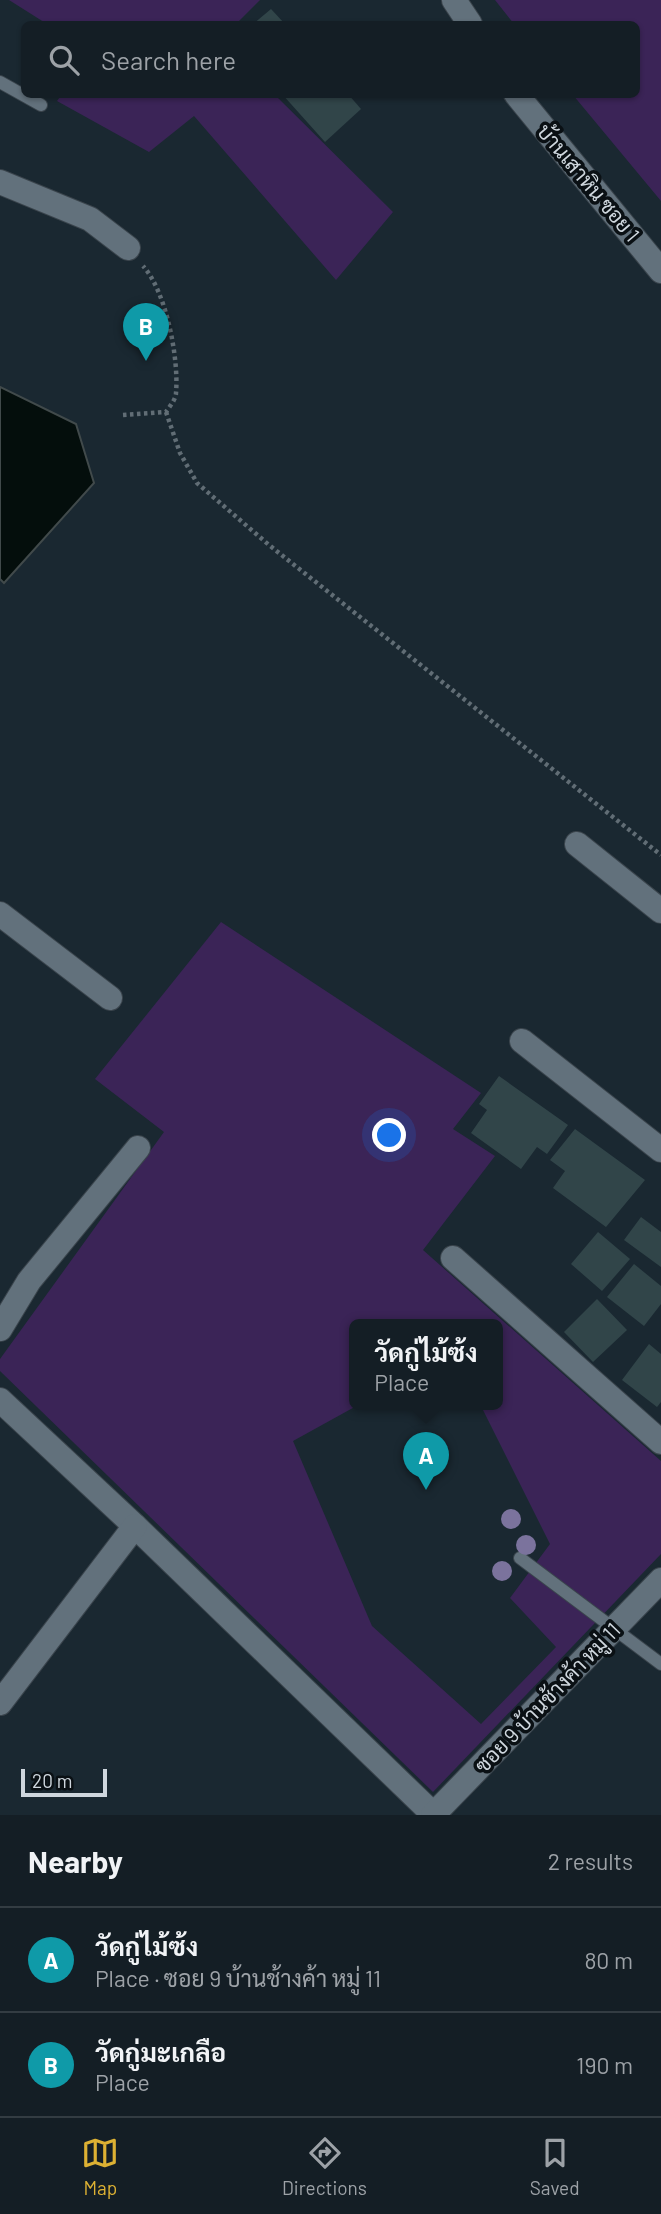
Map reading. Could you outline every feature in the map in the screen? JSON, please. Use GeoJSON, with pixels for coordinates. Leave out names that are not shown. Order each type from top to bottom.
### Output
{"type":"FeatureCollection","features":[{"type":"Feature","properties":{"kind":"street"},"geometry":{"type":"LineString","coordinates":[[454,0],[468,21]]}},
{"type":"Feature","properties":{"kind":"street","name":"บ้านเสาหิน ซอย 1"},"geometry":{"type":"LineString","coordinates":[[519,98],[661,271]]}},
{"type":"Feature","properties":{"kind":"street"},"geometry":{"type":"LineString","coordinates":[[0,182],[90,219],[128,248]]}},
{"type":"Feature","properties":{"kind":"street"},"geometry":{"type":"LineString","coordinates":[[577,844],[661,911]]}},
{"type":"Feature","properties":{"kind":"street"},"geometry":{"type":"LineString","coordinates":[[0,914],[110,998]]}},
{"type":"Feature","properties":{"kind":"street"},"geometry":{"type":"LineString","coordinates":[[522,1041],[661,1150]]}},
{"type":"Feature","properties":{"kind":"street"},"geometry":{"type":"LineString","coordinates":[[0,1329],[29,1281],[61,1246],[138,1148]]}},
{"type":"Feature","properties":{"kind":"street"},"geometry":{"type":"LineString","coordinates":[[453,1258],[661,1442]]}},
{"type":"Feature","properties":{"kind":"street"},"geometry":{"type":"LineString","coordinates":[[0,1399],[434,1815]]}},
{"type":"Feature","properties":{"kind":"street"},"geometry":{"type":"LineString","coordinates":[[0,1703],[135,1526]]}},
{"type":"Feature","properties":{"kind":"street","name":"ซอย 9 บ้านช้างค้า หมู่ 11"},"geometry":{"type":"LineString","coordinates":[[434,1815],[661,1580]]}},
{"type":"Feature","properties":{"kind":"lane"},"geometry":{"type":"LineString","coordinates":[[0,82],[21,94]]}},
{"type":"Feature","properties":{"kind":"lane"},"geometry":{"type":"LineString","coordinates":[[29,98],[41,105]]}},
{"type":"Feature","properties":{"kind":"lane"},"geometry":{"type":"LineString","coordinates":[[520,1558],[661,1664]]}},
{"type":"Feature","properties":{"kind":"path"},"geometry":{"type":"LineString","coordinates":[[128,248],[154,278],[172,342],[177,395],[166,412]]}},
{"type":"Feature","properties":{"kind":"path"},"geometry":{"type":"LineString","coordinates":[[123,415],[166,412]]}},
{"type":"Feature","properties":{"kind":"path"},"geometry":{"type":"LineString","coordinates":[[166,412],[180,453],[197,483],[269,545],[661,855]]}},
{"type":"Feature","properties":{"kind":"shaded area"},"geometry":{"type":"Polygon","coordinates":[[[9,0],[260,0],[239,21],[42,21],[9,0]]]}},
{"type":"Feature","properties":{"kind":"shaded area"},"geometry":{"type":"Polygon","coordinates":[[[495,0],[661,0],[661,201],[575,98],[640,98],[640,21],[512,21],[495,0]]]}},
{"type":"Feature","properties":{"kind":"shaded area"},"geometry":{"type":"Polygon","coordinates":[[[59,98],[278,98],[393,212],[336,280],[194,116],[149,152],[57,101],[59,98]]]}},
{"type":"Feature","properties":{"kind":"shaded area"},"geometry":{"type":"Polygon","coordinates":[[[0,387],[76,424],[94,483],[4,583],[0,579],[0,387]]]}},
{"type":"Feature","properties":{"kind":"shaded area"},"geometry":{"type":"Polygon","coordinates":[[[221,922],[481,1093],[453,1129],[495,1156],[423,1250],[501,1319],[349,1319],[349,1410],[293,1441],[372,1626],[481,1724],[556,1647],[510,1598],[550,1544],[483,1410],[503,1410],[503,1321],[661,1461],[661,1554],[433,1792],[0,1371],[0,1359],[164,1132],[95,1079],[221,922]]]}},
{"type":"Feature","properties":{"kind":"building"},"geometry":{"type":"Polygon","coordinates":[[[271,9],[282,21],[257,21],[271,9]]]}},
{"type":"Feature","properties":{"kind":"building"},"geometry":{"type":"Polygon","coordinates":[[[286,98],[351,98],[361,109],[325,142],[286,98]]]}},
{"type":"Feature","properties":{"kind":"building"},"geometry":{"type":"Polygon","coordinates":[[[499,1076],[568,1125],[547,1154],[537,1147],[521,1169],[471,1133],[487,1110],[479,1104],[499,1076]]]}},
{"type":"Feature","properties":{"kind":"building"},"geometry":{"type":"Polygon","coordinates":[[[575,1129],[645,1180],[606,1227],[553,1188],[565,1171],[550,1160],[575,1129]]]}},
{"type":"Feature","properties":{"kind":"building"},"geometry":{"type":"Polygon","coordinates":[[[641,1217],[661,1232],[661,1267],[624,1240],[641,1217]]]}},
{"type":"Feature","properties":{"kind":"building"},"geometry":{"type":"Polygon","coordinates":[[[598,1232],[630,1259],[602,1291],[571,1264],[598,1232]]]}},
{"type":"Feature","properties":{"kind":"building"},"geometry":{"type":"Polygon","coordinates":[[[634,1264],[661,1286],[661,1304],[644,1326],[607,1297],[634,1264]]]}},
{"type":"Feature","properties":{"kind":"building"},"geometry":{"type":"Polygon","coordinates":[[[597,1299],[627,1330],[593,1362],[564,1332],[597,1299]]]}},
{"type":"Feature","properties":{"kind":"building"},"geometry":{"type":"Polygon","coordinates":[[[649,1344],[661,1354],[661,1402],[657,1407],[622,1380],[649,1344]]]}},
{"type":"Feature","properties":{"kind":"place","name":"วัดกู่มะเกลือ"},"geometry":{"type":"Point","coordinates":[146,361]}},
{"type":"Feature","properties":{"kind":"place","name":"วัดกู่ไม้ซ้ง"},"geometry":{"type":"Point","coordinates":[426,1490]}}]}
